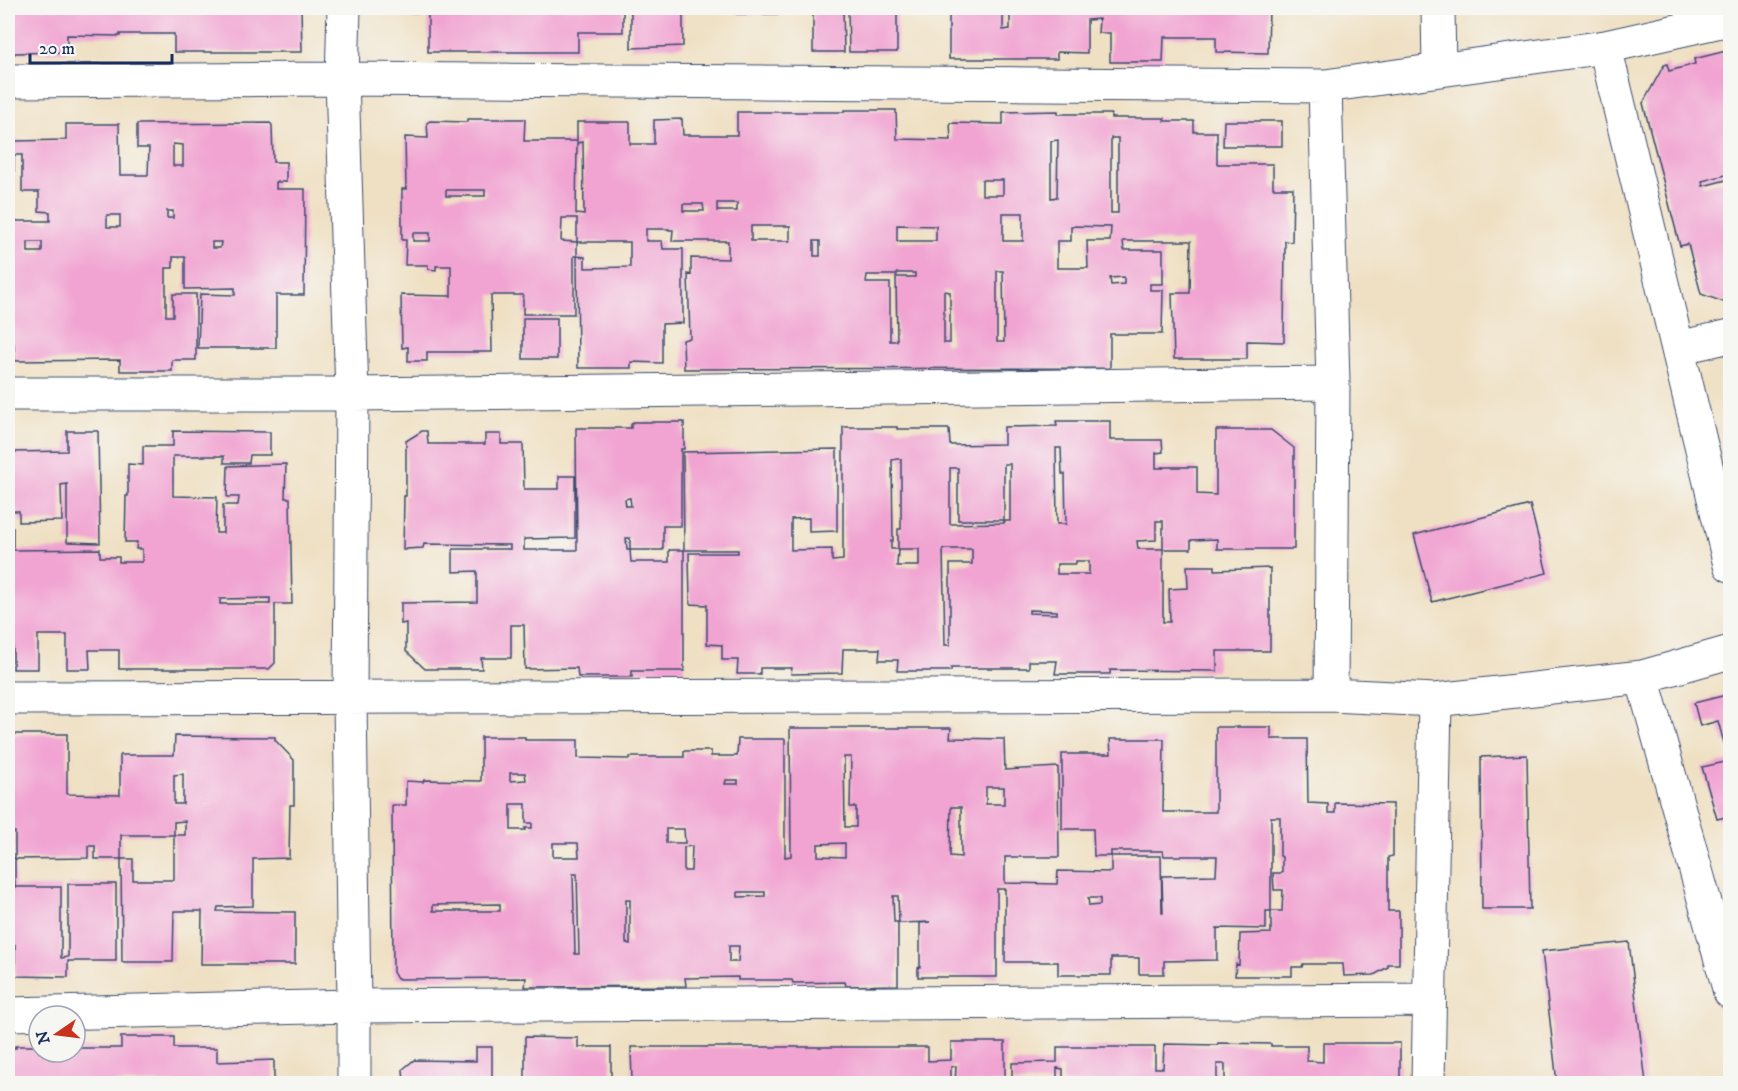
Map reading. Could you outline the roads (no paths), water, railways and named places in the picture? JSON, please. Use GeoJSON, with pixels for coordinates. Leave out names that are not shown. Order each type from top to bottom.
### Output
{"type":"FeatureCollection","features":[{"type":"Feature","properties":{"kind":"street"},"geometry":{"type":"LineString","coordinates":[[344,8],[342,79],[352,394],[350,697],[354,1083]]}},
{"type":"Feature","properties":{"kind":"street"},"geometry":{"type":"LineString","coordinates":[[1438,8],[1439,70]]}},
{"type":"Feature","properties":{"kind":"street"},"geometry":{"type":"LineString","coordinates":[[8,81],[342,79],[1325,86],[1605,47],[1731,19]]}},
{"type":"Feature","properties":{"kind":"street"},"geometry":{"type":"LineString","coordinates":[[1605,47],[1731,564]]}},
{"type":"Feature","properties":{"kind":"street"},"geometry":{"type":"LineString","coordinates":[[1325,86],[1334,383],[1331,695]]}},
{"type":"Feature","properties":{"kind":"street"},"geometry":{"type":"LineString","coordinates":[[1678,348],[1731,336]]}},
{"type":"Feature","properties":{"kind":"street"},"geometry":{"type":"LineString","coordinates":[[8,394],[352,394],[1334,383]]}},
{"type":"Feature","properties":{"kind":"street"},"geometry":{"type":"LineString","coordinates":[[8,698],[1331,695],[1435,700],[1642,677],[1731,651]]}},
{"type":"Feature","properties":{"kind":"street"},"geometry":{"type":"LineString","coordinates":[[1642,677],[1729,975]]}},
{"type":"Feature","properties":{"kind":"street"},"geometry":{"type":"LineString","coordinates":[[1428,1083],[1435,700]]}},
{"type":"Feature","properties":{"kind":"street"},"geometry":{"type":"LineString","coordinates":[[8,1014],[354,1006],[1429,1000]]}}]}
